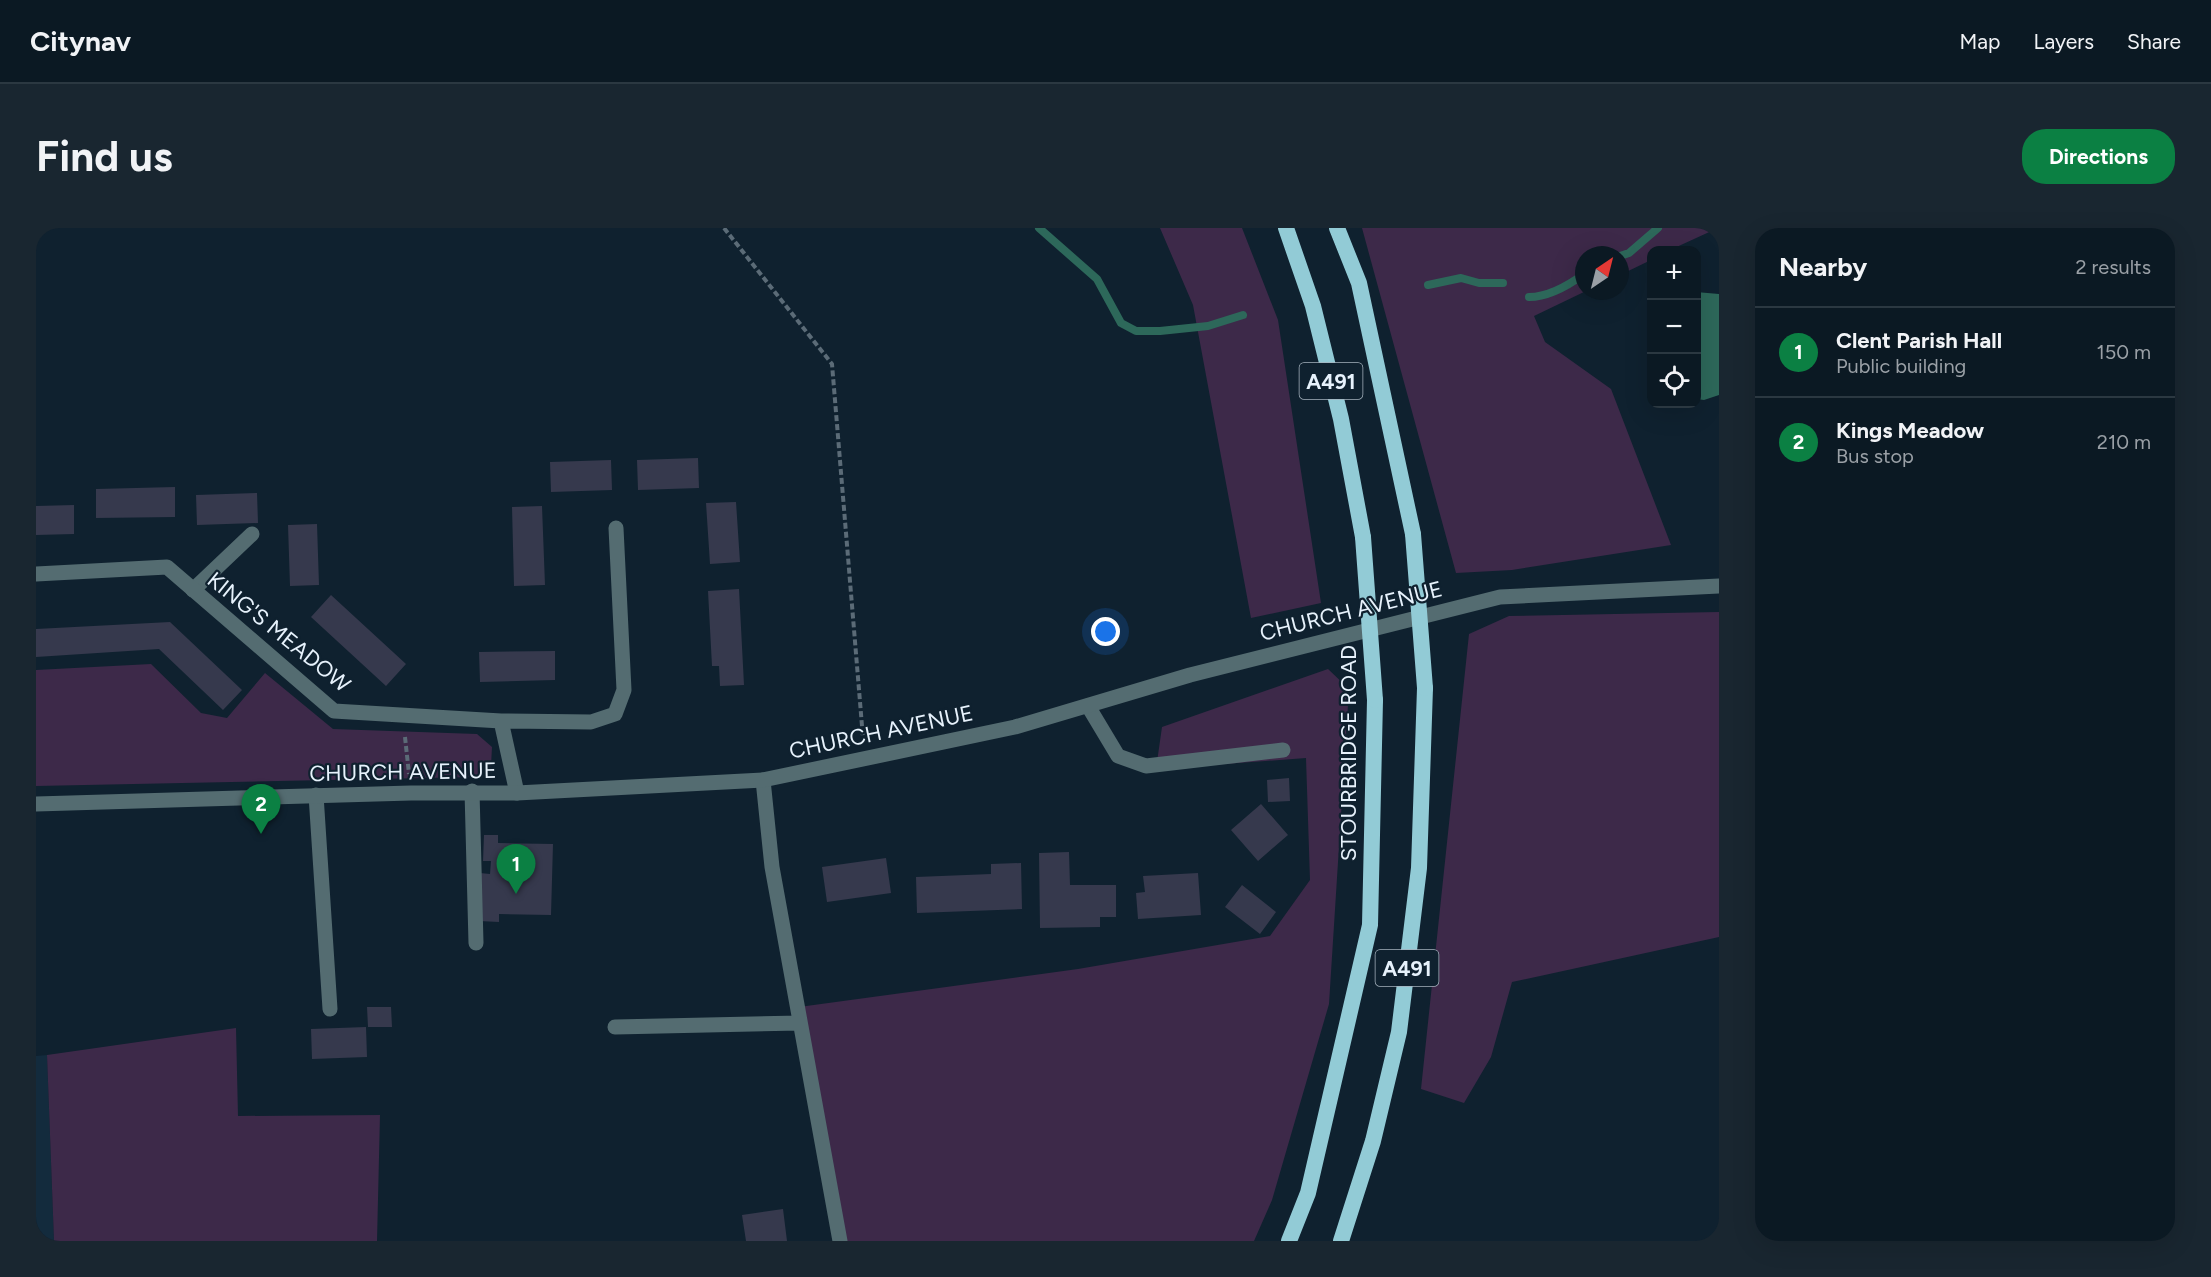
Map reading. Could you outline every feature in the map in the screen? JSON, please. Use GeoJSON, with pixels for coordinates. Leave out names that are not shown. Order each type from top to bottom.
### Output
{"type":"FeatureCollection","features":[{"type":"Feature","properties":{"kind":"highway","name":"STOURBRIDGE ROAD"},"geometry":{"type":"LineString","coordinates":[[1286,228],[1313,306],[1341,419],[1363,537],[1375,700],[1370,925],[1308,1193],[1289,1241]]}},
{"type":"Feature","properties":{"kind":"highway","name":"A491"},"geometry":{"type":"LineString","coordinates":[[1337,228],[1359,283],[1413,534],[1425,688],[1419,868],[1399,1032],[1372,1141],[1341,1241]]}},
{"type":"Feature","properties":{"kind":"street","name":"KING'S MEADOW"},"geometry":{"type":"LineString","coordinates":[[36,574],[167,567],[334,711],[501,721],[591,723],[615,714],[624,690],[616,528]]}},
{"type":"Feature","properties":{"kind":"street"},"geometry":{"type":"LineString","coordinates":[[192,590],[252,534]]}},
{"type":"Feature","properties":{"kind":"street","name":"CHURCH AVENUE"},"geometry":{"type":"LineString","coordinates":[[36,804],[472,791],[517,793],[763,780],[1015,727],[1201,672],[1500,597],[1719,586]]}},
{"type":"Feature","properties":{"kind":"street"},"geometry":{"type":"LineString","coordinates":[[1088,706],[1119,756],[1146,766],[1283,750]]}},
{"type":"Feature","properties":{"kind":"street"},"geometry":{"type":"LineString","coordinates":[[501,721],[517,793]]}},
{"type":"Feature","properties":{"kind":"street"},"geometry":{"type":"LineString","coordinates":[[763,780],[772,867],[840,1241]]}},
{"type":"Feature","properties":{"kind":"street"},"geometry":{"type":"LineString","coordinates":[[472,791],[476,943]]}},
{"type":"Feature","properties":{"kind":"street"},"geometry":{"type":"LineString","coordinates":[[316,795],[330,1009]]}},
{"type":"Feature","properties":{"kind":"street"},"geometry":{"type":"LineString","coordinates":[[615,1027],[800,1023]]}},
{"type":"Feature","properties":{"kind":"path"},"geometry":{"type":"LineString","coordinates":[[724,228],[832,364],[865,759]]}},
{"type":"Feature","properties":{"kind":"path"},"geometry":{"type":"LineString","coordinates":[[403,715],[411,793]]}},
{"type":"Feature","properties":{"kind":"shaded area"},"geometry":{"type":"Polygon","coordinates":[[[1160,228],[1242,228],[1278,320],[1321,603],[1251,618],[1193,305],[1160,228]]]}},
{"type":"Feature","properties":{"kind":"shaded area"},"geometry":{"type":"Polygon","coordinates":[[[1362,228],[1718,228],[1679,246],[1647,246],[1647,262],[1629,271],[1629,246],[1575,246],[1575,296],[1534,316],[1545,342],[1611,389],[1671,545],[1512,570],[1456,573],[1362,228]]]}},
{"type":"Feature","properties":{"kind":"shaded area"},"geometry":{"type":"Polygon","coordinates":[[[1701,292],[1719,294],[1719,395],[1701,400],[1701,292]]]}},
{"type":"Feature","properties":{"kind":"shaded area"},"geometry":{"type":"Polygon","coordinates":[[[1719,612],[1719,937],[1512,982],[1491,1057],[1464,1103],[1421,1089],[1469,634],[1509,616],[1719,612]]]}},
{"type":"Feature","properties":{"kind":"shaded area"},"geometry":{"type":"Polygon","coordinates":[[[151,664],[201,713],[227,718],[265,673],[333,729],[477,734],[492,747],[491,766],[474,777],[36,786],[36,670],[151,664]]]}},
{"type":"Feature","properties":{"kind":"shaded area"},"geometry":{"type":"Polygon","coordinates":[[[1328,669],[1349,689],[1329,1004],[1272,1200],[1254,1241],[840,1241],[799,1007],[1078,969],[1270,936],[1310,880],[1306,758],[1156,769],[1162,727],[1328,669]]]}},
{"type":"Feature","properties":{"kind":"shaded area"},"geometry":{"type":"Polygon","coordinates":[[[236,1028],[238,1116],[380,1115],[377,1241],[54,1241],[47,1055],[236,1028]]]}},
{"type":"Feature","properties":{"kind":"shaded area"},"geometry":{"type":"Polygon","coordinates":[[[47,1055],[54,1241],[36,1241],[36,1056],[47,1055]]]}},
{"type":"Feature","properties":{"kind":"building"},"geometry":{"type":"Polygon","coordinates":[[[698,458],[699,488],[638,490],[637,460],[698,458]]]}},
{"type":"Feature","properties":{"kind":"building"},"geometry":{"type":"Polygon","coordinates":[[[611,460],[612,490],[551,492],[550,462],[611,460]]]}},
{"type":"Feature","properties":{"kind":"building"},"geometry":{"type":"Polygon","coordinates":[[[175,487],[175,517],[96,518],[96,489],[175,487]]]}},
{"type":"Feature","properties":{"kind":"building"},"geometry":{"type":"Polygon","coordinates":[[[257,493],[258,523],[197,525],[196,495],[257,493]]]}},
{"type":"Feature","properties":{"kind":"building"},"geometry":{"type":"Polygon","coordinates":[[[736,502],[740,562],[710,564],[706,503],[736,502]]]}},
{"type":"Feature","properties":{"kind":"building"},"geometry":{"type":"Polygon","coordinates":[[[74,505],[74,534],[36,535],[36,506],[74,505]]]}},
{"type":"Feature","properties":{"kind":"building"},"geometry":{"type":"Polygon","coordinates":[[[542,506],[545,585],[514,586],[512,507],[542,506]]]}},
{"type":"Feature","properties":{"kind":"building"},"geometry":{"type":"Polygon","coordinates":[[[317,524],[319,585],[290,586],[288,525],[317,524]]]}},
{"type":"Feature","properties":{"kind":"building"},"geometry":{"type":"Polygon","coordinates":[[[739,589],[744,685],[720,686],[719,666],[712,666],[708,591],[739,589]]]}},
{"type":"Feature","properties":{"kind":"building"},"geometry":{"type":"Polygon","coordinates":[[[331,595],[406,664],[386,686],[311,617],[331,595]]]}},
{"type":"Feature","properties":{"kind":"building"},"geometry":{"type":"Polygon","coordinates":[[[170,622],[242,690],[223,710],[159,649],[36,657],[36,629],[170,622]]]}},
{"type":"Feature","properties":{"kind":"building"},"geometry":{"type":"Polygon","coordinates":[[[555,651],[555,680],[480,682],[479,652],[555,651]]]}},
{"type":"Feature","properties":{"kind":"building"},"geometry":{"type":"Polygon","coordinates":[[[1289,778],[1290,801],[1268,802],[1267,780],[1289,778]]]}},
{"type":"Feature","properties":{"kind":"building"},"geometry":{"type":"Polygon","coordinates":[[[1261,804],[1288,835],[1258,861],[1231,830],[1261,804]]]}},
{"type":"Feature","properties":{"kind":"building"},"geometry":{"type":"Polygon","coordinates":[[[484,835],[498,835],[498,843],[553,844],[551,915],[499,914],[499,922],[479,921],[480,873],[490,874],[491,861],[483,861],[484,835]]]}},
{"type":"Feature","properties":{"kind":"building"},"geometry":{"type":"Polygon","coordinates":[[[1069,852],[1070,885],[1116,885],[1116,917],[1100,917],[1100,927],[1040,928],[1039,853],[1069,852]]]}},
{"type":"Feature","properties":{"kind":"building"},"geometry":{"type":"Polygon","coordinates":[[[886,858],[891,893],[827,902],[822,867],[886,858]]]}},
{"type":"Feature","properties":{"kind":"building"},"geometry":{"type":"Polygon","coordinates":[[[1021,863],[1022,909],[917,913],[916,877],[991,874],[991,864],[1021,863]]]}},
{"type":"Feature","properties":{"kind":"building"},"geometry":{"type":"Polygon","coordinates":[[[1198,873],[1201,915],[1138,919],[1136,893],[1145,892],[1143,876],[1198,873]]]}},
{"type":"Feature","properties":{"kind":"building"},"geometry":{"type":"Polygon","coordinates":[[[1242,885],[1276,912],[1260,934],[1225,907],[1242,885]]]}},
{"type":"Feature","properties":{"kind":"building"},"geometry":{"type":"Polygon","coordinates":[[[367,1007],[391,1007],[392,1027],[368,1027],[367,1007]]]}},
{"type":"Feature","properties":{"kind":"building"},"geometry":{"type":"Polygon","coordinates":[[[366,1027],[367,1057],[312,1059],[311,1029],[366,1027]]]}},
{"type":"Feature","properties":{"kind":"building"},"geometry":{"type":"Polygon","coordinates":[[[783,1209],[787,1241],[746,1241],[742,1215],[783,1209]]]}},
{"type":"Feature","properties":{"kind":"waterway"},"geometry":{"type":"LineString","coordinates":[[1039,228],[1097,279],[1121,323],[1136,331],[1208,326],[1243,315]]}},
{"type":"Feature","properties":{"kind":"waterway"},"geometry":{"type":"LineString","coordinates":[[1629,253],[1658,228]]}},
{"type":"Feature","properties":{"kind":"waterway"},"geometry":{"type":"LineString","coordinates":[[1428,285],[1461,278],[1479,283],[1503,283]]}},
{"type":"Feature","properties":{"kind":"waterway"},"geometry":{"type":"LineString","coordinates":[[1529,297],[1558,290],[1575,280]]}},
{"type":"Feature","properties":{"kind":"place","name":"Kings Meadow"},"geometry":{"type":"Point","coordinates":[261,834]}},
{"type":"Feature","properties":{"kind":"place","name":"Clent Parish Hall"},"geometry":{"type":"Point","coordinates":[516,894]}}]}
